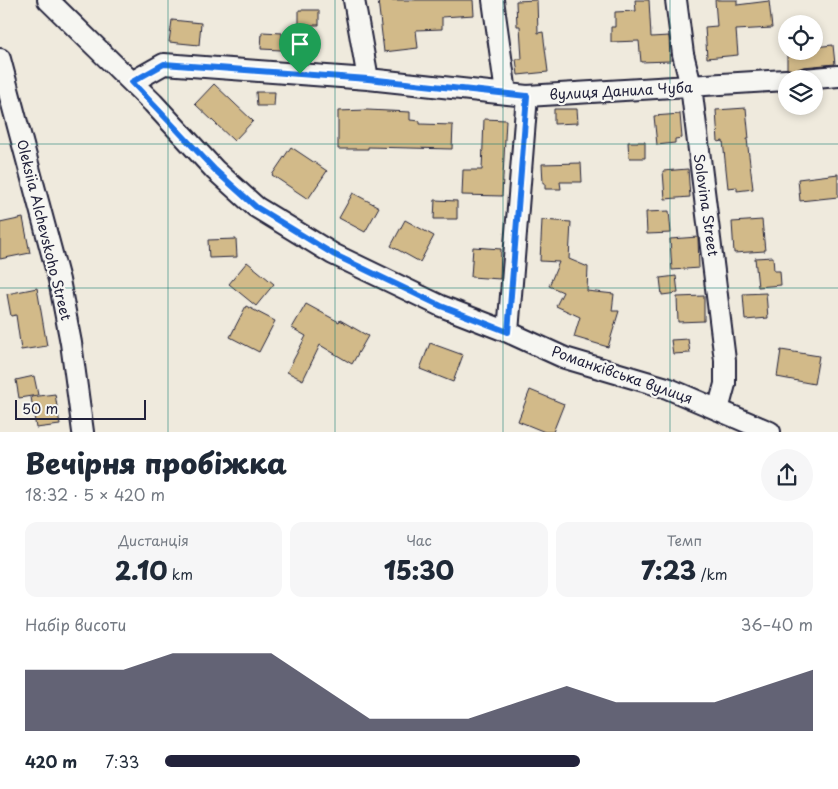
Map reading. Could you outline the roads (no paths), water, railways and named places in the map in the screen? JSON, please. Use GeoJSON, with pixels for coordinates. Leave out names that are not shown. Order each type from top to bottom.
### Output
{"type":"FeatureCollection","features":[{"type":"Feature","properties":{"kind":"street","name":"Романківська вулиця"},"geometry":{"type":"LineString","coordinates":[[48,0],[132,82],[215,170],[256,207],[333,254],[441,306],[508,332],[565,358],[667,388],[770,432]]}},
{"type":"Feature","properties":{"kind":"street"},"geometry":{"type":"LineString","coordinates":[[354,0],[368,79]]}},
{"type":"Feature","properties":{"kind":"street"},"geometry":{"type":"LineString","coordinates":[[493,0],[506,93]]}},
{"type":"Feature","properties":{"kind":"street","name":"Solovina Street"},"geometry":{"type":"LineString","coordinates":[[676,0],[683,54],[690,86],[726,360],[725,384],[718,410]]}},
{"type":"Feature","properties":{"kind":"street","name":"Oleksiia Alchevskoho Street"},"geometry":{"type":"LineString","coordinates":[[0,59],[59,280],[71,343],[82,432]]}},
{"type":"Feature","properties":{"kind":"street","name":"вулиця Данила Чуба"},"geometry":{"type":"LineString","coordinates":[[132,82],[164,64],[368,79],[527,96],[778,80]]}},
{"type":"Feature","properties":{"kind":"street"},"geometry":{"type":"LineString","coordinates":[[823,77],[838,76]]}},
{"type":"Feature","properties":{"kind":"street"},"geometry":{"type":"LineString","coordinates":[[508,332],[527,96]]}}]}
